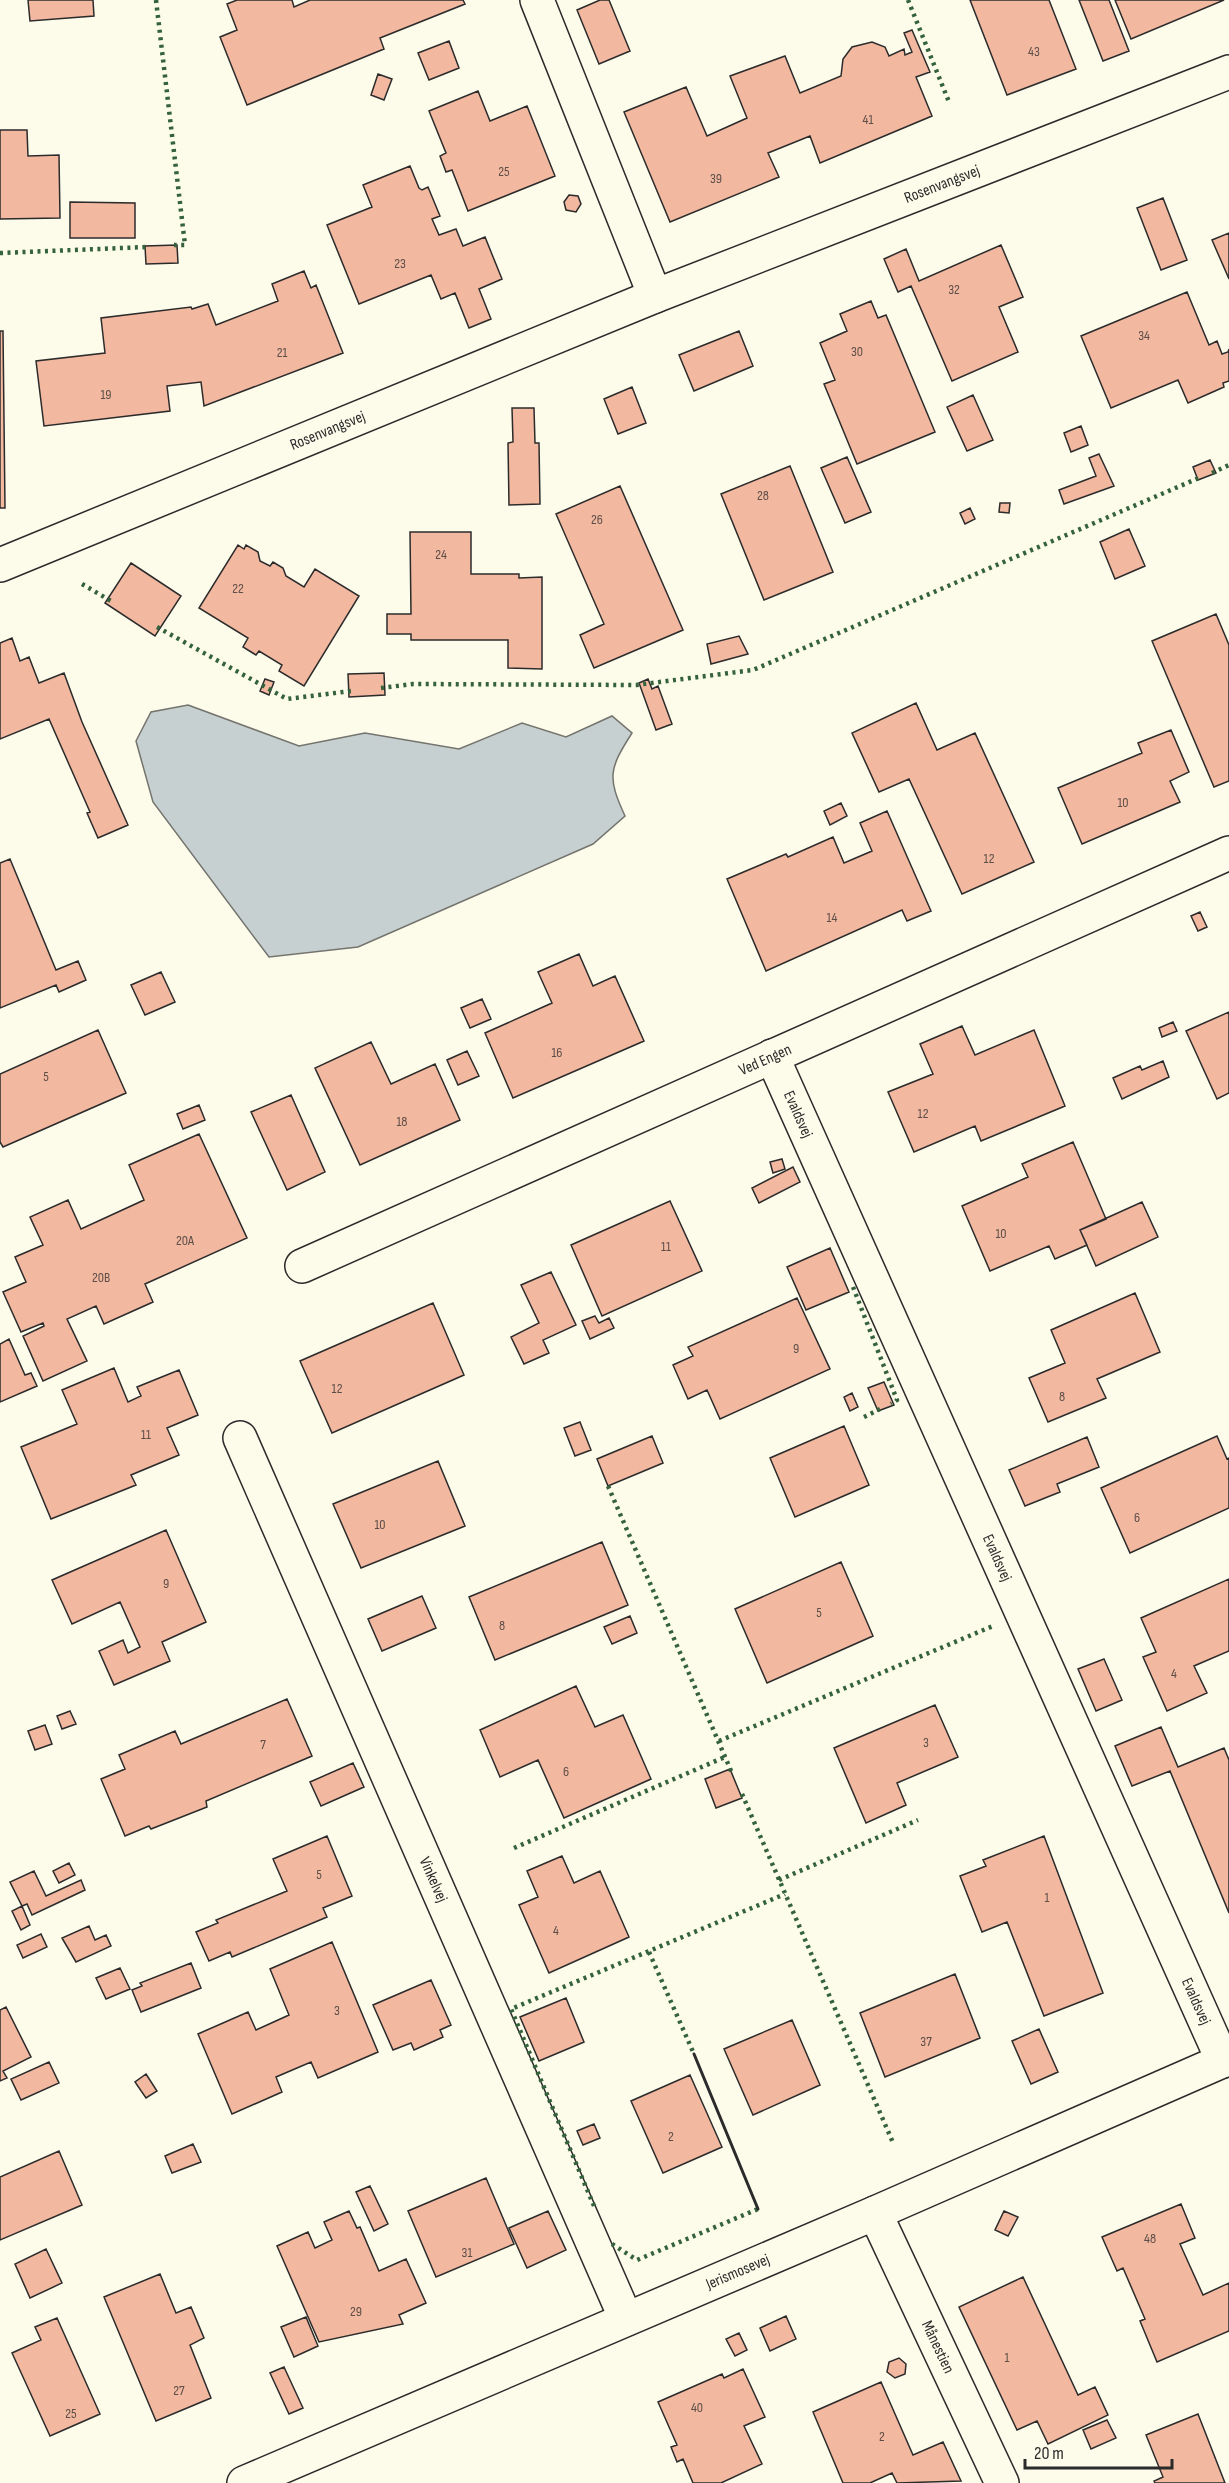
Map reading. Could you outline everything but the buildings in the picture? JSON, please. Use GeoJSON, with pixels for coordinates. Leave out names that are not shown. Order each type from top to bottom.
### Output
{"type":"FeatureCollection","features":[{"type":"Feature","properties":{"kind":"street"},"geometry":{"type":"LineString","coordinates":[[537,0],[655,296]]}},
{"type":"Feature","properties":{"kind":"street","name":"Rosenvangsvej"},"geometry":{"type":"LineString","coordinates":[[0,565],[655,296],[1229,72]]}},
{"type":"Feature","properties":{"kind":"street","name":"Ved Engen"},"geometry":{"type":"LineString","coordinates":[[302,1266],[1229,853]]}},
{"type":"Feature","properties":{"kind":"street","name":"Evaldsvej"},"geometry":{"type":"LineString","coordinates":[[772,1056],[1226,2059]]}},
{"type":"Feature","properties":{"kind":"street","name":"Vinkelvej"},"geometry":{"type":"LineString","coordinates":[[240,1438],[626,2319]]}},
{"type":"Feature","properties":{"kind":"street","name":"Jerismosevej"},"geometry":{"type":"LineString","coordinates":[[244,2483],[875,2213],[1226,2059]]}},
{"type":"Feature","properties":{"kind":"street","name":"Månestien"},"geometry":{"type":"LineString","coordinates":[[875,2213],[1002,2483]]}},
{"type":"Feature","properties":{"kind":"shaded area"},"geometry":{"type":"Polygon","coordinates":[[[188,705],[299,746],[365,733],[459,749],[522,723],[566,737],[612,716],[632,733],[619,756],[613,773],[615,792],[625,816],[593,844],[358,947],[269,957],[153,802],[136,741],[151,712],[188,705]]]}},
{"type":"Feature","properties":{"kind":"hedge"},"geometry":{"type":"LineString","coordinates":[[156,0],[185,245],[174,245]]}},
{"type":"Feature","properties":{"kind":"hedge"},"geometry":{"type":"LineString","coordinates":[[908,0],[949,102]]}},
{"type":"Feature","properties":{"kind":"hedge"},"geometry":{"type":"LineString","coordinates":[[0,253],[147,247]]}},
{"type":"Feature","properties":{"kind":"hedge"},"geometry":{"type":"LineString","coordinates":[[1212,473],[1229,465]]}},
{"type":"Feature","properties":{"kind":"hedge"},"geometry":{"type":"LineString","coordinates":[[381,688],[413,684],[636,685],[753,670],[1201,477]]}},
{"type":"Feature","properties":{"kind":"hedge"},"geometry":{"type":"LineString","coordinates":[[82,584],[111,601]]}},
{"type":"Feature","properties":{"kind":"hedge"},"geometry":{"type":"LineString","coordinates":[[157,627],[287,699],[351,691]]}},
{"type":"Feature","properties":{"kind":"hedge"},"geometry":{"type":"LineString","coordinates":[[853,1287],[897,1400],[891,1404]]}},
{"type":"Feature","properties":{"kind":"hedge"},"geometry":{"type":"LineString","coordinates":[[864,1417],[880,1409]]}},
{"type":"Feature","properties":{"kind":"hedge"},"geometry":{"type":"LineString","coordinates":[[608,1486],[732,1773]]}},
{"type":"Feature","properties":{"kind":"hedge"},"geometry":{"type":"LineString","coordinates":[[719,1741],[993,1626]]}},
{"type":"Feature","properties":{"kind":"hedge"},"geometry":{"type":"LineString","coordinates":[[514,1848],[725,1757]]}},
{"type":"Feature","properties":{"kind":"hedge"},"geometry":{"type":"LineString","coordinates":[[742,1794],[894,2145]]}},
{"type":"Feature","properties":{"kind":"hedge"},"geometry":{"type":"LineString","coordinates":[[779,1880],[918,1820]]}},
{"type":"Feature","properties":{"kind":"hedge"},"geometry":{"type":"LineString","coordinates":[[594,2206],[511,2009],[785,1894]]}},
{"type":"Feature","properties":{"kind":"hedge"},"geometry":{"type":"LineString","coordinates":[[649,1952],[694,2054]]}},
{"type":"Feature","properties":{"kind":"hedge"},"geometry":{"type":"LineString","coordinates":[[612,2244],[637,2260],[758,2209]]}},
{"type":"Feature","properties":{"kind":"wall"},"geometry":{"type":"LineString","coordinates":[[694,2054],[758,2209]]}}]}
